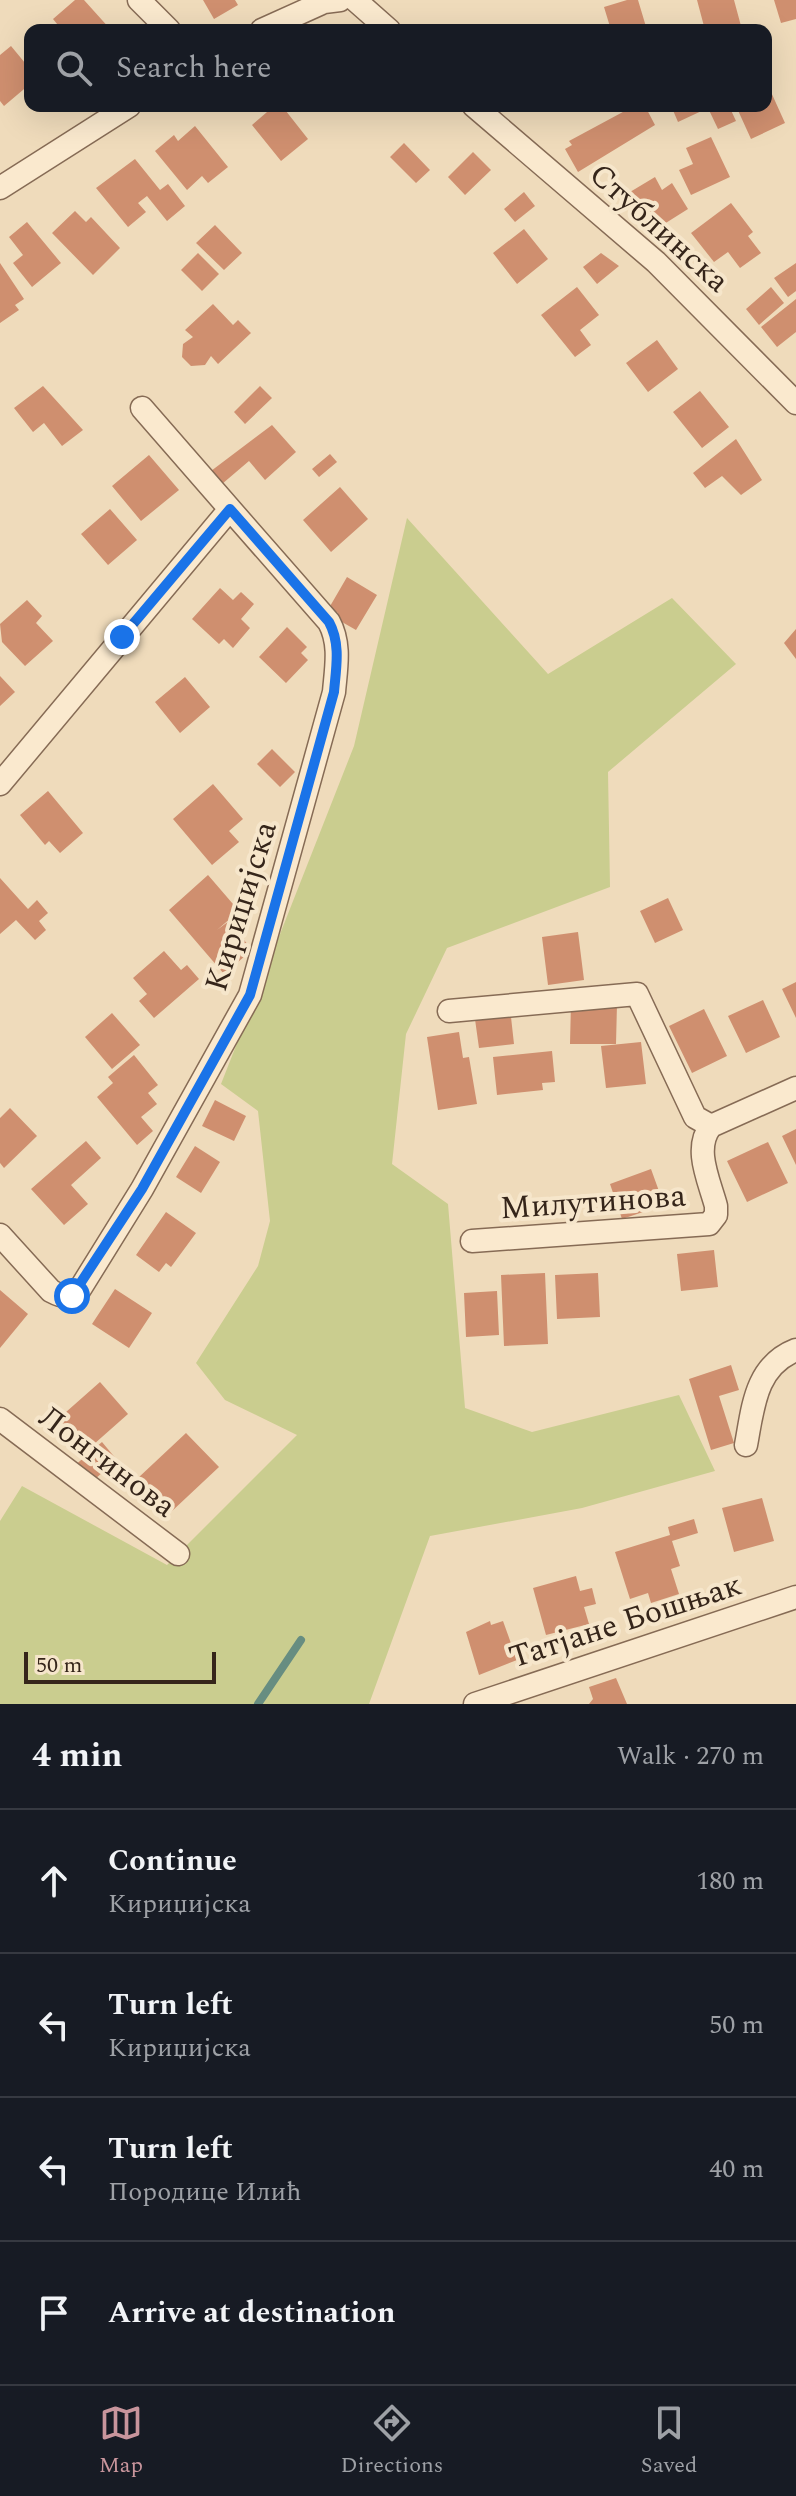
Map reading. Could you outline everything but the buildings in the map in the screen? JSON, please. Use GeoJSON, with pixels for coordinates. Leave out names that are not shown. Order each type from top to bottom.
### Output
{"type":"FeatureCollection","features":[{"type":"Feature","properties":{"kind":"street"},"geometry":{"type":"LineString","coordinates":[[139,0],[163,24]]}},
{"type":"Feature","properties":{"kind":"street"},"geometry":{"type":"LineString","coordinates":[[275,24],[324,2],[340,0]]}},
{"type":"Feature","properties":{"kind":"street"},"geometry":{"type":"LineString","coordinates":[[355,0],[382,24]]}},
{"type":"Feature","properties":{"kind":"street"},"geometry":{"type":"LineString","coordinates":[[0,188],[120,112]]}},
{"type":"Feature","properties":{"kind":"street","name":"Стублинска"},"geometry":{"type":"LineString","coordinates":[[481,112],[667,272],[796,403]]}},
{"type":"Feature","properties":{"kind":"street"},"geometry":{"type":"LineString","coordinates":[[0,784],[230,509],[142,408]]}},
{"type":"Feature","properties":{"kind":"street","name":"Кириџијска"},"geometry":{"type":"LineString","coordinates":[[0,1235],[51,1291],[62,1297],[72,1296],[80,1289],[142,1189],[250,995],[334,692],[336,635],[329,622],[230,509]]}},
{"type":"Feature","properties":{"kind":"street"},"geometry":{"type":"LineString","coordinates":[[449,1011],[637,994],[695,1117],[711,1126],[796,1088]]}},
{"type":"Feature","properties":{"kind":"street","name":"Милутинова"},"geometry":{"type":"LineString","coordinates":[[472,1241],[709,1224],[716,1215],[716,1206],[701,1146],[711,1126]]}},
{"type":"Feature","properties":{"kind":"street"},"geometry":{"type":"LineString","coordinates":[[746,1445],[756,1391],[767,1370],[796,1350]]}},
{"type":"Feature","properties":{"kind":"street","name":"Лонгинова"},"geometry":{"type":"LineString","coordinates":[[0,1419],[178,1554]]}},
{"type":"Feature","properties":{"kind":"street","name":"Татјане Бошњак"},"geometry":{"type":"LineString","coordinates":[[475,1704],[796,1597]]}},
{"type":"Feature","properties":{"kind":"green space"},"geometry":{"type":"Polygon","coordinates":[[[407,518],[548,674],[672,598],[736,664],[608,772],[610,887],[447,948],[406,1034],[392,1164],[448,1204],[465,1408],[532,1432],[679,1395],[715,1471],[582,1508],[430,1536],[369,1704],[0,1704],[0,1521],[22,1486],[167,1565],[297,1435],[225,1400],[196,1363],[258,1266],[270,1221],[258,1111],[221,1084],[354,746],[407,518]]]}},
{"type":"Feature","properties":{"kind":"waterway"},"geometry":{"type":"LineString","coordinates":[[258,1704],[301,1640]]}},
{"type":"Feature","properties":{"kind":"route"},"geometry":{"type":"LineString","coordinates":[[72,1296],[80,1289],[142,1189],[250,995],[334,692],[337,654],[336,635],[329,622],[230,509],[122,637]]}}]}
